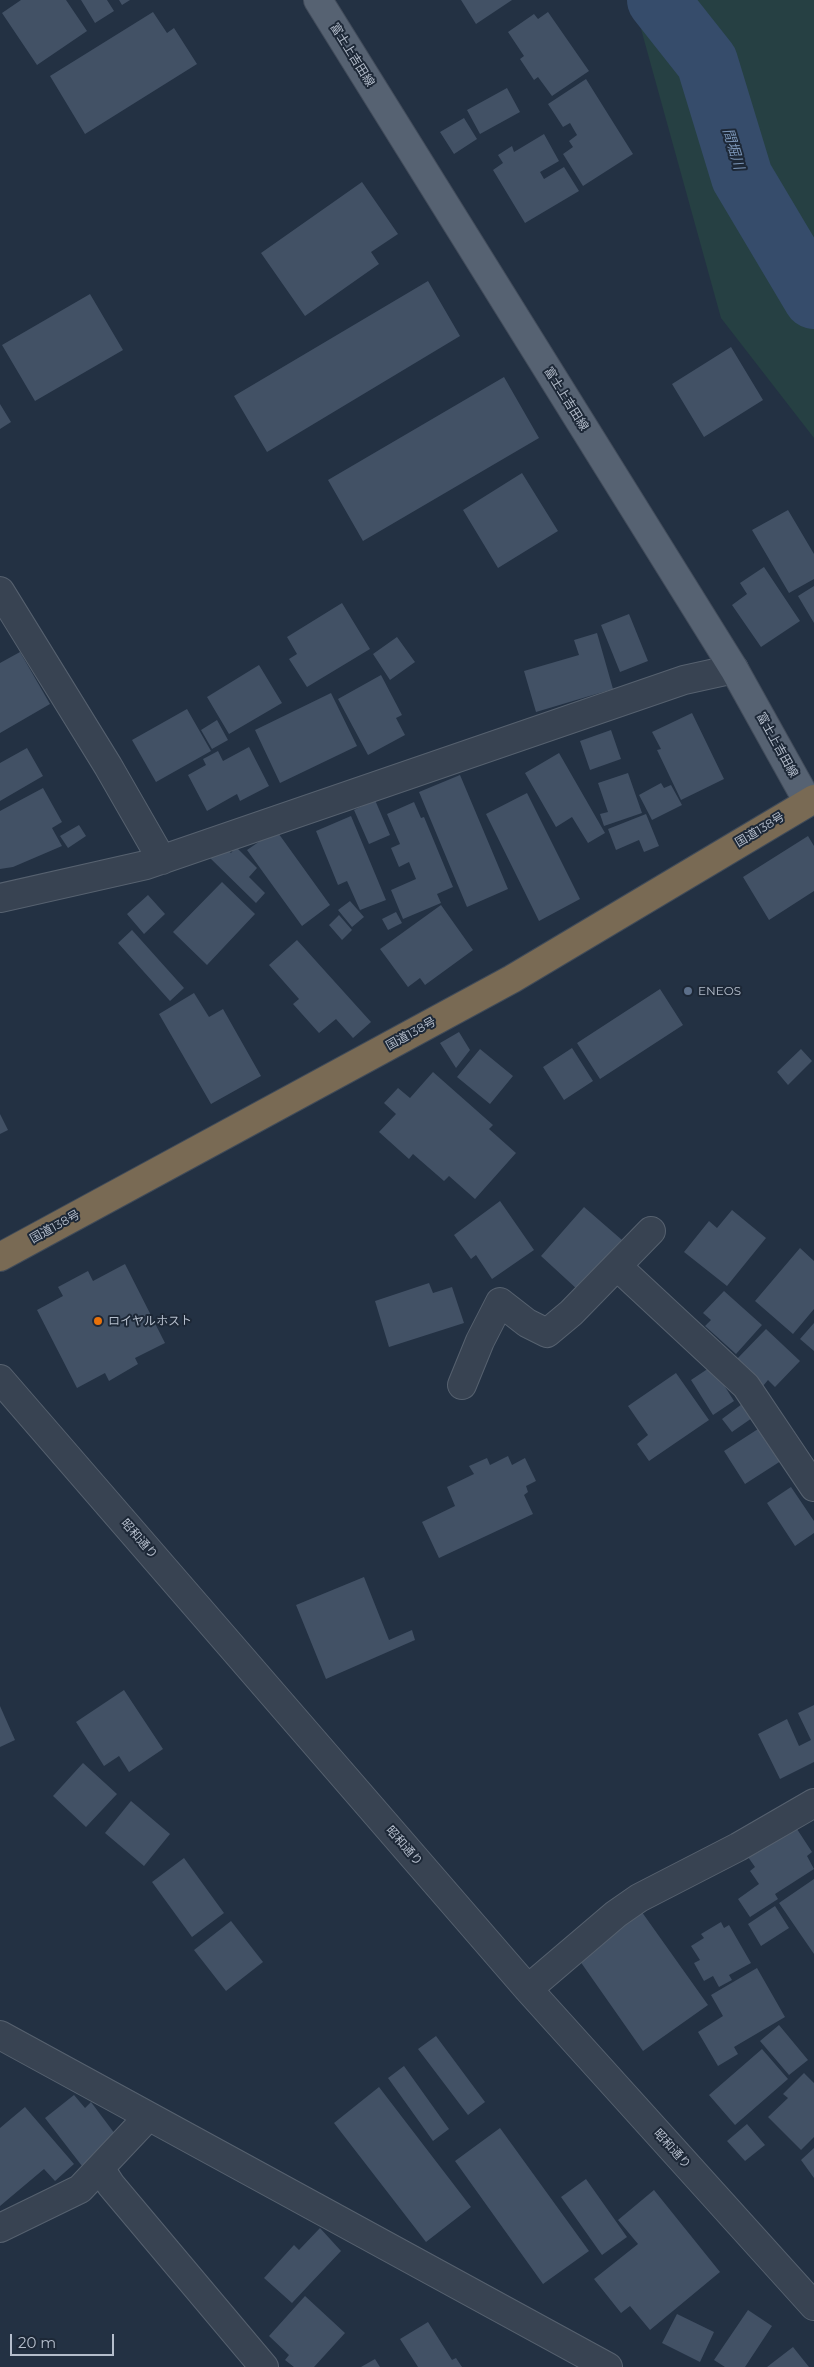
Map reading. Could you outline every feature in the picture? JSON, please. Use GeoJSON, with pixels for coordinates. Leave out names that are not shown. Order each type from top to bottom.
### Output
{"type":"FeatureCollection","features":[{"type":"Feature","properties":{"kind":"highway","name":"国道138号"},"geometry":{"type":"LineString","coordinates":[[0,1257],[512,979],[812,804]]}},
{"type":"Feature","properties":{"kind":"main road","name":"富士上吉田線"},"geometry":{"type":"LineString","coordinates":[[318,0],[734,669],[812,804]]}},
{"type":"Feature","properties":{"kind":"street"},"geometry":{"type":"LineString","coordinates":[[0,591],[108,766],[162,860]]}},
{"type":"Feature","properties":{"kind":"street"},"geometry":{"type":"LineString","coordinates":[[0,898],[162,860],[684,680],[734,669]]}},
{"type":"Feature","properties":{"kind":"street"},"geometry":{"type":"LineString","coordinates":[[462,1386],[480,1341],[500,1302],[527,1323],[547,1333],[618,1267],[651,1231]]}},
{"type":"Feature","properties":{"kind":"street"},"geometry":{"type":"LineString","coordinates":[[618,1267],[746,1386],[814,1487]]}},
{"type":"Feature","properties":{"kind":"street","name":"昭和通り"},"geometry":{"type":"LineString","coordinates":[[0,1379],[528,1989],[814,2306]]}},
{"type":"Feature","properties":{"kind":"street"},"geometry":{"type":"LineString","coordinates":[[528,1989],[616,1914],[639,1898],[738,1847],[814,1803]]}},
{"type":"Feature","properties":{"kind":"street"},"geometry":{"type":"LineString","coordinates":[[0,2035],[608,2367]]}},
{"type":"Feature","properties":{"kind":"street"},"geometry":{"type":"LineString","coordinates":[[0,2228],[80,2189],[148,2117]]}},
{"type":"Feature","properties":{"kind":"street"},"geometry":{"type":"LineString","coordinates":[[100,2168],[111,2185],[264,2367]]}},
{"type":"Feature","properties":{"kind":"green space"},"geometry":{"type":"Polygon","coordinates":[[[633,0],[814,0],[814,438],[721,318],[633,0]]]}},
{"type":"Feature","properties":{"kind":"building"},"geometry":{"type":"Polygon","coordinates":[[[21,0],[66,0],[87,31],[37,65],[2,13],[21,0]]]}},
{"type":"Feature","properties":{"kind":"building"},"geometry":{"type":"Polygon","coordinates":[[[81,0],[107,0],[114,11],[95,23],[81,0]]]}},
{"type":"Feature","properties":{"kind":"building"},"geometry":{"type":"Polygon","coordinates":[[[119,0],[130,0],[122,5],[119,0]]]}},
{"type":"Feature","properties":{"kind":"building"},"geometry":{"type":"Polygon","coordinates":[[[461,0],[512,0],[476,24],[461,0]]]}},
{"type":"Feature","properties":{"kind":"building"},"geometry":{"type":"Polygon","coordinates":[[[153,12],[167,33],[174,28],[197,64],[85,134],[50,76],[153,12]]]}},
{"type":"Feature","properties":{"kind":"building"},"geometry":{"type":"Polygon","coordinates":[[[548,12],[589,71],[552,96],[538,77],[534,80],[520,59],[524,56],[508,32],[534,14],[538,19],[548,12]]]}},
{"type":"Feature","properties":{"kind":"building"},"geometry":{"type":"Polygon","coordinates":[[[586,79],[633,154],[583,186],[563,154],[573,147],[569,141],[577,135],[570,123],[563,127],[548,104],[586,79]]]}},
{"type":"Feature","properties":{"kind":"building"},"geometry":{"type":"Polygon","coordinates":[[[507,88],[520,112],[480,134],[467,110],[507,88]]]}},
{"type":"Feature","properties":{"kind":"building"},"geometry":{"type":"Polygon","coordinates":[[[464,118],[477,139],[454,154],[440,132],[464,118]]]}},
{"type":"Feature","properties":{"kind":"building"},"geometry":{"type":"Polygon","coordinates":[[[544,134],[559,161],[540,172],[544,179],[564,167],[579,191],[525,223],[493,170],[503,163],[498,155],[512,146],[514,152],[544,134]]]}},
{"type":"Feature","properties":{"kind":"building"},"geometry":{"type":"Polygon","coordinates":[[[362,182],[398,234],[371,252],[379,264],[305,316],[261,253],[362,182]]]}},
{"type":"Feature","properties":{"kind":"building"},"geometry":{"type":"Polygon","coordinates":[[[428,281],[460,336],[267,452],[234,396],[428,281]]]}},
{"type":"Feature","properties":{"kind":"building"},"geometry":{"type":"Polygon","coordinates":[[[90,294],[123,350],[35,401],[2,345],[90,294]]]}},
{"type":"Feature","properties":{"kind":"building"},"geometry":{"type":"Polygon","coordinates":[[[731,347],[763,400],[704,437],[672,384],[731,347]]]}},
{"type":"Feature","properties":{"kind":"building"},"geometry":{"type":"Polygon","coordinates":[[[504,377],[539,438],[363,541],[328,480],[504,377]]]}},
{"type":"Feature","properties":{"kind":"building"},"geometry":{"type":"Polygon","coordinates":[[[0,404],[11,422],[0,429],[0,404]]]}},
{"type":"Feature","properties":{"kind":"building"},"geometry":{"type":"Polygon","coordinates":[[[522,473],[558,531],[498,568],[463,510],[522,473]]]}},
{"type":"Feature","properties":{"kind":"building"},"geometry":{"type":"Polygon","coordinates":[[[788,510],[814,554],[814,579],[789,593],[752,530],[788,510]]]}},
{"type":"Feature","properties":{"kind":"building"},"geometry":{"type":"Polygon","coordinates":[[[764,567],[800,621],[761,647],[732,605],[747,594],[740,583],[764,567]]]}},
{"type":"Feature","properties":{"kind":"building"},"geometry":{"type":"Polygon","coordinates":[[[814,586],[814,623],[798,596],[814,586]]]}},
{"type":"Feature","properties":{"kind":"building"},"geometry":{"type":"Polygon","coordinates":[[[342,603],[370,649],[307,687],[289,659],[297,654],[287,637],[342,603]]]}},
{"type":"Feature","properties":{"kind":"building"},"geometry":{"type":"Polygon","coordinates":[[[629,614],[648,661],[620,672],[601,625],[629,614]]]}},
{"type":"Feature","properties":{"kind":"building"},"geometry":{"type":"Polygon","coordinates":[[[597,633],[613,689],[536,712],[524,671],[579,655],[574,640],[597,633]]]}},
{"type":"Feature","properties":{"kind":"building"},"geometry":{"type":"Polygon","coordinates":[[[397,637],[415,662],[390,680],[373,654],[397,637]]]}},
{"type":"Feature","properties":{"kind":"building"},"geometry":{"type":"Polygon","coordinates":[[[20,652],[50,704],[0,733],[0,663],[20,652]]]}},
{"type":"Feature","properties":{"kind":"building"},"geometry":{"type":"Polygon","coordinates":[[[259,665],[282,703],[229,734],[207,697],[259,665]]]}},
{"type":"Feature","properties":{"kind":"building"},"geometry":{"type":"Polygon","coordinates":[[[381,675],[402,715],[396,718],[405,735],[368,755],[338,699],[381,675]]]}},
{"type":"Feature","properties":{"kind":"building"},"geometry":{"type":"Polygon","coordinates":[[[331,693],[357,746],[280,783],[255,730],[331,693]]]}},
{"type":"Feature","properties":{"kind":"building"},"geometry":{"type":"Polygon","coordinates":[[[187,709],[211,751],[156,782],[132,740],[187,709]]]}},
{"type":"Feature","properties":{"kind":"building"},"geometry":{"type":"Polygon","coordinates":[[[692,713],[724,779],[681,800],[657,750],[661,749],[652,732],[692,713]]]}},
{"type":"Feature","properties":{"kind":"building"},"geometry":{"type":"Polygon","coordinates":[[[217,720],[228,740],[212,749],[201,730],[217,720]]]}},
{"type":"Feature","properties":{"kind":"building"},"geometry":{"type":"Polygon","coordinates":[[[611,730],[621,759],[590,770],[580,741],[611,730]]]}},
{"type":"Feature","properties":{"kind":"building"},"geometry":{"type":"Polygon","coordinates":[[[249,747],[269,786],[240,801],[237,794],[207,811],[188,775],[206,765],[203,759],[218,751],[223,761],[249,747]]]}},
{"type":"Feature","properties":{"kind":"building"},"geometry":{"type":"Polygon","coordinates":[[[27,748],[43,776],[0,801],[0,763],[27,748]]]}},
{"type":"Feature","properties":{"kind":"building"},"geometry":{"type":"Polygon","coordinates":[[[559,753],[605,833],[588,843],[572,817],[556,827],[525,773],[559,753]]]}},
{"type":"Feature","properties":{"kind":"building"},"geometry":{"type":"Polygon","coordinates":[[[628,773],[642,813],[604,826],[600,814],[608,812],[598,783],[628,773]]]}},
{"type":"Feature","properties":{"kind":"building"},"geometry":{"type":"Polygon","coordinates":[[[460,775],[508,889],[467,907],[419,792],[460,775]]]}},
{"type":"Feature","properties":{"kind":"building"},"geometry":{"type":"Polygon","coordinates":[[[661,783],[664,788],[671,785],[682,805],[652,820],[639,795],[661,783]]]}},
{"type":"Feature","properties":{"kind":"building"},"geometry":{"type":"Polygon","coordinates":[[[43,788],[62,822],[52,828],[62,846],[13,867],[0,869],[0,811],[43,788]]]}},
{"type":"Feature","properties":{"kind":"building"},"geometry":{"type":"Polygon","coordinates":[[[527,793],[580,899],[539,921],[486,814],[527,793]]]}},
{"type":"Feature","properties":{"kind":"building"},"geometry":{"type":"Polygon","coordinates":[[[375,800],[390,835],[369,844],[354,810],[375,800]]]}},
{"type":"Feature","properties":{"kind":"building"},"geometry":{"type":"Polygon","coordinates":[[[414,802],[421,818],[424,817],[453,887],[437,894],[441,903],[403,919],[391,890],[416,879],[409,862],[399,867],[391,848],[400,844],[387,814],[414,802]]]}},
{"type":"Feature","properties":{"kind":"building"},"geometry":{"type":"Polygon","coordinates":[[[646,814],[659,846],[644,852],[639,840],[616,850],[608,829],[646,814]]]}},
{"type":"Feature","properties":{"kind":"building"},"geometry":{"type":"Polygon","coordinates":[[[351,816],[386,900],[360,910],[347,881],[338,885],[316,831],[351,816]]]}},
{"type":"Feature","properties":{"kind":"building"},"geometry":{"type":"Polygon","coordinates":[[[79,825],[86,836],[68,848],[60,836],[79,825]]]}},
{"type":"Feature","properties":{"kind":"building"},"geometry":{"type":"Polygon","coordinates":[[[276,830],[330,905],[302,926],[247,850],[276,830]]]}},
{"type":"Feature","properties":{"kind":"building"},"geometry":{"type":"Polygon","coordinates":[[[808,836],[814,846],[814,891],[769,920],[743,877],[808,836]]]}},
{"type":"Feature","properties":{"kind":"building"},"geometry":{"type":"Polygon","coordinates":[[[222,844],[231,853],[236,847],[257,868],[249,877],[265,893],[256,903],[209,857],[222,844]]]}},
{"type":"Feature","properties":{"kind":"building"},"geometry":{"type":"Polygon","coordinates":[[[222,882],[255,914],[207,965],[173,932],[222,882]]]}},
{"type":"Feature","properties":{"kind":"building"},"geometry":{"type":"Polygon","coordinates":[[[148,895],[165,914],[144,934],[127,914],[148,895]]]}},
{"type":"Feature","properties":{"kind":"building"},"geometry":{"type":"Polygon","coordinates":[[[350,901],[364,917],[352,927],[338,910],[350,901]]]}},
{"type":"Feature","properties":{"kind":"building"},"geometry":{"type":"Polygon","coordinates":[[[441,905],[473,950],[425,985],[420,978],[408,987],[380,949],[441,905]]]}},
{"type":"Feature","properties":{"kind":"building"},"geometry":{"type":"Polygon","coordinates":[[[396,912],[402,923],[388,930],[382,919],[396,912]]]}},
{"type":"Feature","properties":{"kind":"building"},"geometry":{"type":"Polygon","coordinates":[[[339,915],[352,930],[342,940],[329,925],[339,915]]]}},
{"type":"Feature","properties":{"kind":"building"},"geometry":{"type":"Polygon","coordinates":[[[132,930],[184,988],[170,1001],[118,943],[132,930]]]}},
{"type":"Feature","properties":{"kind":"building"},"geometry":{"type":"Polygon","coordinates":[[[297,940],[371,1022],[353,1038],[336,1019],[319,1033],[293,1004],[299,999],[269,965],[297,940]]]}},
{"type":"Feature","properties":{"kind":"building"},"geometry":{"type":"Polygon","coordinates":[[[660,989],[683,1025],[600,1079],[577,1043],[660,989]]]}},
{"type":"Feature","properties":{"kind":"building"},"geometry":{"type":"Polygon","coordinates":[[[194,993],[209,1017],[223,1009],[261,1076],[211,1104],[159,1014],[194,993]]]}},
{"type":"Feature","properties":{"kind":"building"},"geometry":{"type":"Polygon","coordinates":[[[459,1032],[470,1050],[456,1068],[440,1043],[459,1032]]]}},
{"type":"Feature","properties":{"kind":"building"},"geometry":{"type":"Polygon","coordinates":[[[572,1048],[593,1081],[564,1100],[543,1067],[572,1048]]]}},
{"type":"Feature","properties":{"kind":"building"},"geometry":{"type":"Polygon","coordinates":[[[480,1049],[513,1076],[490,1104],[457,1077],[480,1049]]]}},
{"type":"Feature","properties":{"kind":"building"},"geometry":{"type":"Polygon","coordinates":[[[801,1049],[812,1061],[788,1085],[777,1072],[801,1049]]]}},
{"type":"Feature","properties":{"kind":"building"},"geometry":{"type":"Polygon","coordinates":[[[433,1072],[493,1125],[489,1129],[516,1153],[475,1199],[449,1176],[444,1181],[413,1154],[409,1159],[379,1132],[396,1114],[384,1103],[398,1088],[410,1098],[433,1072]]]}},
{"type":"Feature","properties":{"kind":"building"},"geometry":{"type":"Polygon","coordinates":[[[0,1114],[8,1130],[0,1134],[0,1114]]]}},
{"type":"Feature","properties":{"kind":"building"},"geometry":{"type":"Polygon","coordinates":[[[500,1201],[534,1250],[492,1279],[476,1255],[471,1259],[454,1235],[500,1201]]]}},
{"type":"Feature","properties":{"kind":"building"},"geometry":{"type":"Polygon","coordinates":[[[584,1207],[622,1240],[578,1290],[541,1256],[584,1207]]]}},
{"type":"Feature","properties":{"kind":"building"},"geometry":{"type":"Polygon","coordinates":[[[732,1210],[766,1238],[727,1286],[684,1252],[709,1221],[717,1228],[732,1210]]]}},
{"type":"Feature","properties":{"kind":"building"},"geometry":{"type":"Polygon","coordinates":[[[800,1248],[814,1261],[814,1309],[793,1334],[755,1301],[800,1248]]]}},
{"type":"Feature","properties":{"kind":"building"},"geometry":{"type":"Polygon","coordinates":[[[125,1264],[165,1343],[135,1358],[138,1364],[109,1381],[105,1373],[77,1388],[37,1310],[63,1296],[58,1287],[88,1271],[93,1281],[125,1264]]]}},
{"type":"Feature","properties":{"kind":"building"},"geometry":{"type":"Polygon","coordinates":[[[429,1283],[433,1293],[452,1287],[464,1323],[389,1347],[375,1301],[429,1283]]]}},
{"type":"Feature","properties":{"kind":"building"},"geometry":{"type":"Polygon","coordinates":[[[724,1291],[762,1325],[736,1354],[705,1326],[711,1320],[703,1313],[724,1291]]]}},
{"type":"Feature","properties":{"kind":"building"},"geometry":{"type":"Polygon","coordinates":[[[814,1323],[814,1351],[800,1339],[814,1323]]]}},
{"type":"Feature","properties":{"kind":"building"},"geometry":{"type":"Polygon","coordinates":[[[766,1329],[800,1361],[775,1387],[768,1380],[763,1386],[736,1360],[766,1329]]]}},
{"type":"Feature","properties":{"kind":"building"},"geometry":{"type":"Polygon","coordinates":[[[712,1366],[734,1401],[713,1415],[691,1380],[712,1366]]]}},
{"type":"Feature","properties":{"kind":"building"},"geometry":{"type":"Polygon","coordinates":[[[676,1373],[709,1420],[649,1461],[637,1444],[648,1435],[628,1406],[676,1373]]]}},
{"type":"Feature","properties":{"kind":"building"},"geometry":{"type":"Polygon","coordinates":[[[742,1404],[752,1418],[732,1432],[722,1419],[742,1404]]]}},
{"type":"Feature","properties":{"kind":"building"},"geometry":{"type":"Polygon","coordinates":[[[758,1429],[766,1442],[771,1439],[784,1459],[745,1484],[724,1451],[758,1429]]]}},
{"type":"Feature","properties":{"kind":"building"},"geometry":{"type":"Polygon","coordinates":[[[508,1456],[512,1465],[525,1458],[536,1481],[526,1486],[528,1492],[524,1495],[533,1514],[439,1558],[422,1522],[455,1506],[447,1487],[474,1474],[469,1466],[487,1458],[490,1465],[508,1456]]]}},
{"type":"Feature","properties":{"kind":"building"},"geometry":{"type":"Polygon","coordinates":[[[791,1487],[814,1521],[814,1533],[795,1546],[767,1503],[791,1487]]]}},
{"type":"Feature","properties":{"kind":"building"},"geometry":{"type":"Polygon","coordinates":[[[364,1577],[389,1640],[412,1630],[415,1640],[326,1679],[296,1605],[364,1577]]]}},
{"type":"Feature","properties":{"kind":"building"},"geometry":{"type":"Polygon","coordinates":[[[124,1690],[163,1749],[129,1772],[119,1756],[104,1766],[76,1722],[124,1690]]]}},
{"type":"Feature","properties":{"kind":"building"},"geometry":{"type":"Polygon","coordinates":[[[814,1705],[814,1762],[780,1779],[758,1734],[787,1719],[799,1746],[811,1740],[798,1713],[814,1705]]]}},
{"type":"Feature","properties":{"kind":"building"},"geometry":{"type":"Polygon","coordinates":[[[0,1706],[15,1740],[0,1747],[0,1706]]]}},
{"type":"Feature","properties":{"kind":"building"},"geometry":{"type":"Polygon","coordinates":[[[83,1763],[117,1794],[86,1827],[53,1796],[83,1763]]]}},
{"type":"Feature","properties":{"kind":"building"},"geometry":{"type":"Polygon","coordinates":[[[131,1801],[170,1834],[144,1866],[105,1833],[131,1801]]]}},
{"type":"Feature","properties":{"kind":"building"},"geometry":{"type":"Polygon","coordinates":[[[795,1826],[812,1852],[807,1856],[814,1869],[775,1894],[778,1899],[750,1917],[738,1899],[759,1884],[750,1871],[755,1867],[748,1857],[795,1826]]]}},
{"type":"Feature","properties":{"kind":"building"},"geometry":{"type":"Polygon","coordinates":[[[184,1858],[224,1913],[192,1937],[152,1882],[184,1858]]]}},
{"type":"Feature","properties":{"kind":"building"},"geometry":{"type":"Polygon","coordinates":[[[814,1879],[814,1954],[779,1903],[814,1879]]]}},
{"type":"Feature","properties":{"kind":"building"},"geometry":{"type":"Polygon","coordinates":[[[775,1906],[789,1928],[761,1946],[748,1924],[775,1906]]]}},
{"type":"Feature","properties":{"kind":"building"},"geometry":{"type":"Polygon","coordinates":[[[639,1908],[708,2005],[643,2051],[575,1954],[639,1908]]]}},
{"type":"Feature","properties":{"kind":"building"},"geometry":{"type":"Polygon","coordinates":[[[231,1921],[263,1962],[226,1991],[194,1950],[231,1921]]]}},
{"type":"Feature","properties":{"kind":"building"},"geometry":{"type":"Polygon","coordinates":[[[721,1922],[724,1928],[729,1925],[751,1963],[729,1975],[732,1980],[719,1987],[713,1976],[704,1981],[694,1963],[700,1960],[691,1946],[704,1938],[701,1934],[721,1922]]]}},
{"type":"Feature","properties":{"kind":"building"},"geometry":{"type":"Polygon","coordinates":[[[757,1968],[785,2017],[734,2047],[738,2054],[718,2066],[698,2032],[723,2016],[711,1995],[757,1968]]]}},
{"type":"Feature","properties":{"kind":"building"},"geometry":{"type":"Polygon","coordinates":[[[779,2025],[808,2060],[789,2075],[760,2041],[779,2025]]]}},
{"type":"Feature","properties":{"kind":"building"},"geometry":{"type":"Polygon","coordinates":[[[436,2036],[485,2102],[468,2115],[418,2049],[436,2036]]]}},
{"type":"Feature","properties":{"kind":"building"},"geometry":{"type":"Polygon","coordinates":[[[762,2049],[788,2079],[735,2125],[709,2095],[762,2049]]]}},
{"type":"Feature","properties":{"kind":"building"},"geometry":{"type":"Polygon","coordinates":[[[404,2066],[449,2129],[433,2141],[388,2078],[404,2066]]]}},
{"type":"Feature","properties":{"kind":"building"},"geometry":{"type":"Polygon","coordinates":[[[804,2073],[814,2083],[814,2137],[801,2150],[768,2117],[788,2098],[783,2094],[804,2073]]]}},
{"type":"Feature","properties":{"kind":"building"},"geometry":{"type":"Polygon","coordinates":[[[379,2087],[471,2207],[426,2242],[334,2123],[379,2087]]]}},
{"type":"Feature","properties":{"kind":"building"},"geometry":{"type":"Polygon","coordinates":[[[74,2095],[85,2108],[91,2102],[118,2138],[82,2166],[45,2118],[74,2095]]]}},
{"type":"Feature","properties":{"kind":"building"},"geometry":{"type":"Polygon","coordinates":[[[25,2107],[74,2164],[55,2181],[44,2169],[0,2206],[0,2128],[25,2107]]]}},
{"type":"Feature","properties":{"kind":"building"},"geometry":{"type":"Polygon","coordinates":[[[747,2124],[765,2145],[745,2161],[727,2141],[747,2124]]]}},
{"type":"Feature","properties":{"kind":"building"},"geometry":{"type":"Polygon","coordinates":[[[500,2128],[589,2251],[543,2284],[455,2161],[500,2128]]]}},
{"type":"Feature","properties":{"kind":"building"},"geometry":{"type":"Polygon","coordinates":[[[814,2148],[814,2178],[801,2160],[814,2148]]]}},
{"type":"Feature","properties":{"kind":"building"},"geometry":{"type":"Polygon","coordinates":[[[586,2179],[627,2237],[602,2255],[561,2197],[586,2179]]]}},
{"type":"Feature","properties":{"kind":"building"},"geometry":{"type":"Polygon","coordinates":[[[654,2190],[720,2272],[650,2330],[630,2306],[621,2313],[594,2279],[638,2244],[618,2220],[654,2190]]]}},
{"type":"Feature","properties":{"kind":"building"},"geometry":{"type":"Polygon","coordinates":[[[320,2228],[341,2251],[292,2303],[264,2278],[294,2245],[299,2250],[320,2228]]]}},
{"type":"Feature","properties":{"kind":"building"},"geometry":{"type":"Polygon","coordinates":[[[305,2296],[345,2333],[314,2367],[294,2367],[285,2360],[289,2355],[269,2336],[305,2296]]]}},
{"type":"Feature","properties":{"kind":"building"},"geometry":{"type":"Polygon","coordinates":[[[748,2310],[772,2326],[745,2367],[725,2367],[714,2360],[748,2310]]]}},
{"type":"Feature","properties":{"kind":"building"},"geometry":{"type":"Polygon","coordinates":[[[677,2314],[714,2332],[700,2362],[662,2343],[677,2314]]]}},
{"type":"Feature","properties":{"kind":"building"},"geometry":{"type":"Polygon","coordinates":[[[428,2322],[452,2360],[456,2358],[462,2367],[418,2367],[400,2339],[428,2322]]]}},
{"type":"Feature","properties":{"kind":"building"},"geometry":{"type":"Polygon","coordinates":[[[793,2347],[809,2367],[767,2367],[793,2347]]]}},
{"type":"Feature","properties":{"kind":"building"},"geometry":{"type":"Polygon","coordinates":[[[375,2359],[380,2367],[361,2367],[375,2359]]]}},
{"type":"Feature","properties":{"kind":"waterway","name":"間堀川"},"geometry":{"type":"LineString","coordinates":[[658,0],[707,62],[742,177],[814,298]]}},
{"type":"Feature","properties":{"kind":"place","name":"ENEOS"},"geometry":{"type":"Point","coordinates":[688,991]}},
{"type":"Feature","properties":{"kind":"place","name":"ロイヤルホスト"},"geometry":{"type":"Point","coordinates":[98,1321]}}]}
